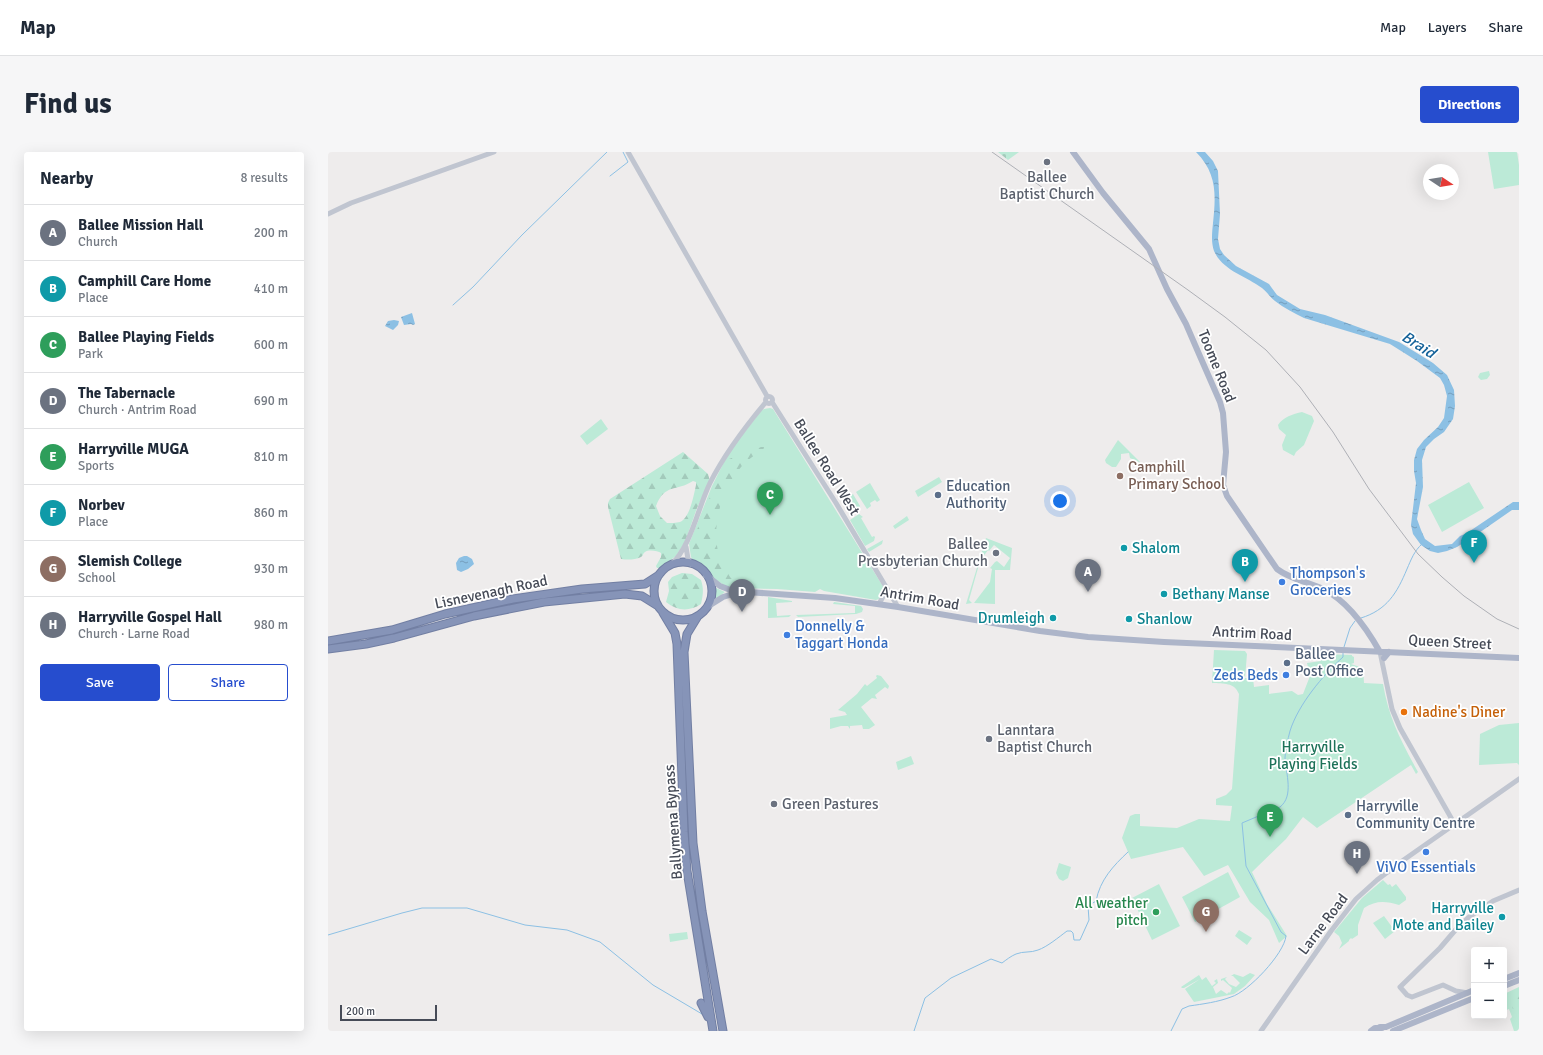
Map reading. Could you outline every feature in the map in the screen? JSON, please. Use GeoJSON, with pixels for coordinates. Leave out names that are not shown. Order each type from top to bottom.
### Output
{"type":"FeatureCollection","features":[{"type":"Feature","properties":{"kind":"highway"},"geometry":{"type":"LineString","coordinates":[[681,563],[691,564],[698,567],[706,575],[712,591],[707,607],[698,616],[684,620],[676,620],[663,612],[658,606],[655,598],[655,582],[659,575],[671,565],[681,563]]}},
{"type":"Feature","properties":{"kind":"highway","name":"Lisnevenagh Road"},"geometry":{"type":"LineString","coordinates":[[328,641],[392,630],[445,614],[490,604],[582,589],[645,584],[659,575]]}},
{"type":"Feature","properties":{"kind":"highway","name":"Lisnevenagh Road"},"geometry":{"type":"LineString","coordinates":[[328,649],[366,644],[394,638],[474,616],[544,602],[625,594],[642,596],[658,606]]}},
{"type":"Feature","properties":{"kind":"highway"},"geometry":{"type":"LineString","coordinates":[[490,604],[514,604]]}},
{"type":"Feature","properties":{"kind":"highway","name":"Ballymena Bypass"},"geometry":{"type":"LineString","coordinates":[[663,612],[675,633],[677,644],[684,832],[687,871],[704,1002],[713,1030]]}},
{"type":"Feature","properties":{"kind":"highway","name":"Ballymena Bypass"},"geometry":{"type":"LineString","coordinates":[[698,616],[687,634],[684,652],[689,789],[696,870],[723,1031]]}},
{"type":"Feature","properties":{"kind":"highway"},"geometry":{"type":"LineString","coordinates":[[676,706],[676,698],[679,690]]}},
{"type":"Feature","properties":{"kind":"highway"},"geometry":{"type":"LineString","coordinates":[[704,1002],[713,999],[716,990]]}},
{"type":"Feature","properties":{"kind":"main road","name":"Toome Road"},"geometry":{"type":"LineString","coordinates":[[1073,152],[1103,193],[1149,249],[1166,289],[1186,324],[1220,402],[1223,413],[1226,446],[1223,485],[1228,496],[1278,569],[1285,574],[1316,586],[1333,595],[1358,620],[1371,637],[1382,658]]}},
{"type":"Feature","properties":{"kind":"main road","name":"Antrim Road"},"geometry":{"type":"LineString","coordinates":[[706,575],[725,589],[835,598],[898,606],[1014,627],[1088,637],[1344,650],[1382,658]]}},
{"type":"Feature","properties":{"kind":"main road","name":"Antrim Road"},"geometry":{"type":"LineString","coordinates":[[707,607],[730,594],[742,591]]}},
{"type":"Feature","properties":{"kind":"main road","name":"Queen Street"},"geometry":{"type":"LineString","coordinates":[[1382,658],[1389,652],[1519,658]]}},
{"type":"Feature","properties":{"kind":"main road"},"geometry":{"type":"LineString","coordinates":[[1507,979],[1518,977]]}},
{"type":"Feature","properties":{"kind":"main road"},"geometry":{"type":"LineString","coordinates":[[1507,984],[1518,977]]}},
{"type":"Feature","properties":{"kind":"main road"},"geometry":{"type":"LineString","coordinates":[[1371,1031],[1375,1028],[1383,1029],[1471,992]]}},
{"type":"Feature","properties":{"kind":"main road"},"geometry":{"type":"LineString","coordinates":[[1393,1031],[1471,999]]}},
{"type":"Feature","properties":{"kind":"street"},"geometry":{"type":"LineString","coordinates":[[328,214],[351,203],[494,152]]}},
{"type":"Feature","properties":{"kind":"street","name":"Ballee Road West"},"geometry":{"type":"LineString","coordinates":[[628,152],[767,396],[772,397],[769,402],[836,503],[898,606]]}},
{"type":"Feature","properties":{"kind":"street"},"geometry":{"type":"LineString","coordinates":[[671,565],[686,546],[710,483],[724,459],[742,432],[769,402]]}},
{"type":"Feature","properties":{"kind":"street"},"geometry":{"type":"LineString","coordinates":[[686,546],[686,554],[691,564]]}},
{"type":"Feature","properties":{"kind":"street"},"geometry":{"type":"LineString","coordinates":[[879,604],[887,589]]}},
{"type":"Feature","properties":{"kind":"street"},"geometry":{"type":"LineString","coordinates":[[1382,658],[1392,709],[1400,728],[1454,823]]}},
{"type":"Feature","properties":{"kind":"street","name":"Larne Road"},"geometry":{"type":"LineString","coordinates":[[1260,1031],[1330,931],[1356,899],[1377,880],[1454,823],[1519,779]]}},
{"type":"Feature","properties":{"kind":"street"},"geometry":{"type":"LineString","coordinates":[[1471,992],[1460,992],[1442,985],[1412,997],[1407,995],[1400,987],[1469,917],[1492,901],[1519,890]]}},
{"type":"Feature","properties":{"kind":"street"},"geometry":{"type":"LineString","coordinates":[[1447,1001],[1451,994],[1451,988]]}},
{"type":"Feature","properties":{"kind":"green space"},"geometry":{"type":"Polygon","coordinates":[[[998,152],[1019,152],[1008,160],[998,152]]]}},
{"type":"Feature","properties":{"kind":"green space"},"geometry":{"type":"Polygon","coordinates":[[[1488,152],[1517,152],[1519,165],[1519,185],[1494,189],[1488,152]]]}},
{"type":"Feature","properties":{"kind":"green space"},"geometry":{"type":"Polygon","coordinates":[[[1489,371],[1490,375],[1487,379],[1481,380],[1478,377],[1480,373],[1489,371]]]}},
{"type":"Feature","properties":{"kind":"green space"},"geometry":{"type":"Polygon","coordinates":[[[770,408],[773,409],[884,588],[883,594],[880,598],[876,600],[820,589],[815,592],[777,589],[729,588],[714,579],[705,568],[694,562],[691,557],[689,544],[712,486],[724,462],[736,443],[761,411],[770,408]]]}},
{"type":"Feature","properties":{"kind":"green space"},"geometry":{"type":"Polygon","coordinates":[[[1302,412],[1312,416],[1314,421],[1304,445],[1296,452],[1294,456],[1283,450],[1282,445],[1286,435],[1279,429],[1278,425],[1285,418],[1302,412]]]}},
{"type":"Feature","properties":{"kind":"green space"},"geometry":{"type":"Polygon","coordinates":[[[601,419],[608,429],[587,445],[580,436],[601,419]]]}},
{"type":"Feature","properties":{"kind":"green space"},"geometry":{"type":"Polygon","coordinates":[[[1118,440],[1141,463],[1130,458],[1129,453],[1121,454],[1121,459],[1116,467],[1112,467],[1106,463],[1105,460],[1118,440]]]}},
{"type":"Feature","properties":{"kind":"green space"},"geometry":{"type":"Polygon","coordinates":[[[764,447],[763,451],[750,459],[738,471],[728,486],[721,503],[717,521],[716,539],[719,555],[730,576],[740,586],[723,584],[703,563],[694,557],[692,554],[691,545],[714,487],[729,459],[764,447]]]}},
{"type":"Feature","properties":{"kind":"green space"},"geometry":{"type":"Polygon","coordinates":[[[683,452],[708,474],[710,481],[697,508],[685,542],[676,556],[660,568],[657,568],[656,566],[661,557],[661,553],[656,551],[651,550],[644,552],[642,557],[636,559],[621,559],[608,507],[610,499],[683,452]],[[693,481],[667,491],[659,499],[656,506],[660,516],[667,523],[680,522],[686,516],[693,500],[696,482],[693,481]]]}},
{"type":"Feature","properties":{"kind":"green space"},"geometry":{"type":"Polygon","coordinates":[[[939,477],[942,482],[918,497],[915,491],[939,477]]]}},
{"type":"Feature","properties":{"kind":"green space"},"geometry":{"type":"Polygon","coordinates":[[[1469,482],[1484,508],[1442,532],[1428,505],[1469,482]]]}},
{"type":"Feature","properties":{"kind":"green space"},"geometry":{"type":"Polygon","coordinates":[[[870,483],[880,500],[877,502],[875,500],[870,503],[871,506],[867,509],[856,492],[870,483]]]}},
{"type":"Feature","properties":{"kind":"green space"},"geometry":{"type":"Polygon","coordinates":[[[853,494],[860,506],[852,515],[843,500],[853,494]]]}},
{"type":"Feature","properties":{"kind":"green space"},"geometry":{"type":"Polygon","coordinates":[[[859,514],[863,517],[861,518],[872,537],[875,537],[874,541],[865,546],[850,520],[859,514]]]}},
{"type":"Feature","properties":{"kind":"green space"},"geometry":{"type":"Polygon","coordinates":[[[907,516],[909,520],[895,529],[893,526],[907,516]]]}},
{"type":"Feature","properties":{"kind":"green space"},"geometry":{"type":"Polygon","coordinates":[[[986,538],[1012,548],[1010,570],[995,570],[995,604],[974,603],[990,582],[992,569],[990,568],[997,561],[1004,567],[1010,558],[994,545],[989,551],[988,550],[980,561],[969,600],[972,603],[966,604],[986,538]]]}},
{"type":"Feature","properties":{"kind":"green space"},"geometry":{"type":"Polygon","coordinates":[[[883,540],[882,544],[869,552],[867,549],[883,540]]]}},
{"type":"Feature","properties":{"kind":"green space"},"geometry":{"type":"Polygon","coordinates":[[[682,573],[692,574],[701,580],[703,592],[701,604],[697,607],[679,609],[666,602],[669,591],[668,582],[672,577],[682,573]]]}},
{"type":"Feature","properties":{"kind":"green space"},"geometry":{"type":"Polygon","coordinates":[[[714,587],[725,592],[713,601],[714,587]]]}},
{"type":"Feature","properties":{"kind":"green space"},"geometry":{"type":"Polygon","coordinates":[[[768,597],[792,601],[776,603],[777,616],[791,615],[789,617],[768,618],[768,597]]]}},
{"type":"Feature","properties":{"kind":"green space"},"geometry":{"type":"Polygon","coordinates":[[[834,602],[861,606],[863,609],[862,612],[856,614],[798,617],[796,615],[855,613],[855,606],[833,604],[834,602]]]}},
{"type":"Feature","properties":{"kind":"green space","name":"Harryville Playing Fields"},"geometry":{"type":"Polygon","coordinates":[[[1214,650],[1245,651],[1247,654],[1245,678],[1253,678],[1254,687],[1269,685],[1269,694],[1292,691],[1298,695],[1303,694],[1310,676],[1307,663],[1321,661],[1322,654],[1352,655],[1354,657],[1354,663],[1351,664],[1363,668],[1364,683],[1383,684],[1396,730],[1418,772],[1416,774],[1411,765],[1317,828],[1303,817],[1286,839],[1252,872],[1267,904],[1287,936],[1279,943],[1269,920],[1250,902],[1228,865],[1204,876],[1183,847],[1131,859],[1122,838],[1130,816],[1135,814],[1140,814],[1140,826],[1177,828],[1199,819],[1230,821],[1232,806],[1216,805],[1216,799],[1226,795],[1232,789],[1239,694],[1234,687],[1212,683],[1214,650]]]}},
{"type":"Feature","properties":{"kind":"green space"},"geometry":{"type":"Polygon","coordinates":[[[877,675],[881,676],[889,686],[888,689],[885,687],[875,695],[877,699],[872,698],[861,707],[875,725],[869,729],[863,729],[862,725],[850,726],[850,729],[848,726],[841,726],[830,729],[830,718],[847,715],[845,712],[838,710],[857,694],[865,684],[867,686],[877,678],[877,675]]]}},
{"type":"Feature","properties":{"kind":"green space"},"geometry":{"type":"Polygon","coordinates":[[[1519,723],[1519,765],[1517,763],[1479,765],[1480,734],[1499,725],[1519,723]]]}},
{"type":"Feature","properties":{"kind":"green space"},"geometry":{"type":"Polygon","coordinates":[[[911,756],[914,764],[898,770],[896,762],[911,756]]]}},
{"type":"Feature","properties":{"kind":"green space"},"geometry":{"type":"Polygon","coordinates":[[[1059,863],[1071,867],[1068,878],[1063,881],[1059,879],[1056,873],[1059,863]]]}},
{"type":"Feature","properties":{"kind":"green space"},"geometry":{"type":"Polygon","coordinates":[[[1228,872],[1240,897],[1195,922],[1182,897],[1228,872]]]}},
{"type":"Feature","properties":{"kind":"green space"},"geometry":{"type":"Polygon","coordinates":[[[1383,880],[1392,887],[1396,884],[1406,897],[1406,900],[1399,905],[1377,902],[1368,905],[1364,908],[1358,925],[1358,935],[1352,939],[1351,938],[1339,949],[1342,943],[1339,936],[1334,932],[1362,898],[1383,880]]]}},
{"type":"Feature","properties":{"kind":"green space","name":"All weather pitch"},"geometry":{"type":"Polygon","coordinates":[[[1159,884],[1180,926],[1152,940],[1132,898],[1159,884]]]}},
{"type":"Feature","properties":{"kind":"green space"},"geometry":{"type":"Polygon","coordinates":[[[1384,916],[1395,931],[1385,939],[1373,923],[1384,916]]]}},
{"type":"Feature","properties":{"kind":"green space"},"geometry":{"type":"Polygon","coordinates":[[[1239,930],[1252,938],[1247,945],[1235,936],[1239,930]]]}},
{"type":"Feature","properties":{"kind":"green space"},"geometry":{"type":"Polygon","coordinates":[[[687,932],[688,939],[670,942],[669,934],[687,932]]]}},
{"type":"Feature","properties":{"kind":"green space"},"geometry":{"type":"Polygon","coordinates":[[[1250,973],[1255,975],[1245,986],[1234,994],[1194,1002],[1185,989],[1200,979],[1184,988],[1181,987],[1199,975],[1202,980],[1206,977],[1212,986],[1216,983],[1214,981],[1217,979],[1218,983],[1213,987],[1216,994],[1221,990],[1227,994],[1229,992],[1230,993],[1232,988],[1223,980],[1221,981],[1221,979],[1227,977],[1225,979],[1229,984],[1236,987],[1240,983],[1233,976],[1231,976],[1234,974],[1243,977],[1250,973]]]}},
{"type":"Feature","properties":{"kind":"green space"},"geometry":{"type":"Polygon","coordinates":[[[1519,987],[1519,1031],[1514,1031],[1510,1019],[1512,1017],[1509,1009],[1507,1010],[1507,993],[1519,987]]]}},
{"type":"Feature","properties":{"kind":"green space"},"geometry":{"type":"Polygon","coordinates":[[[1518,994],[1519,1011],[1514,1011],[1512,1006],[1518,994]]]}},
{"type":"Feature","properties":{"kind":"water"},"geometry":{"type":"Polygon","coordinates":[[[1196,152],[1205,152],[1213,161],[1218,171],[1220,214],[1218,239],[1220,249],[1224,255],[1236,266],[1269,284],[1277,295],[1300,309],[1325,315],[1399,342],[1433,363],[1447,375],[1454,390],[1455,406],[1453,419],[1444,432],[1426,447],[1422,460],[1423,487],[1417,519],[1425,539],[1435,546],[1452,544],[1460,536],[1467,533],[1513,502],[1519,502],[1519,510],[1512,510],[1457,547],[1447,551],[1438,553],[1430,551],[1421,545],[1413,534],[1411,525],[1416,483],[1414,460],[1417,449],[1438,427],[1444,418],[1447,396],[1440,378],[1390,344],[1304,318],[1282,306],[1262,288],[1223,264],[1214,251],[1212,244],[1215,203],[1214,185],[1208,168],[1196,152]]]}},
{"type":"Feature","properties":{"kind":"water"},"geometry":{"type":"Polygon","coordinates":[[[412,313],[415,324],[404,325],[401,317],[412,313]]]}},
{"type":"Feature","properties":{"kind":"water"},"geometry":{"type":"Polygon","coordinates":[[[388,321],[399,321],[398,325],[393,330],[385,326],[388,321]]]}},
{"type":"Feature","properties":{"kind":"water"},"geometry":{"type":"Polygon","coordinates":[[[464,556],[472,559],[474,564],[461,572],[457,570],[456,563],[459,558],[464,556]]]}},
{"type":"Feature","properties":{"kind":"waterway"},"geometry":{"type":"LineString","coordinates":[[453,305],[473,287],[522,235],[607,152]]}},
{"type":"Feature","properties":{"kind":"waterway"},"geometry":{"type":"LineString","coordinates":[[610,176],[628,162],[623,152]]}},
{"type":"Feature","properties":{"kind":"waterway"},"geometry":{"type":"LineString","coordinates":[[1361,618],[1370,615],[1390,600],[1399,586],[1411,559],[1422,544]]}},
{"type":"Feature","properties":{"kind":"waterway"},"geometry":{"type":"LineString","coordinates":[[1344,647],[1350,628],[1355,621]]}},
{"type":"Feature","properties":{"kind":"waterway"},"geometry":{"type":"LineString","coordinates":[[1171,1031],[1182,1009],[1189,1006],[1226,999],[1238,994],[1246,988],[1272,962],[1284,944],[1286,936],[1281,932],[1246,866],[1242,823],[1280,807],[1287,797],[1288,778],[1285,758],[1290,731],[1305,701],[1327,672],[1343,657],[1343,652]]}},
{"type":"Feature","properties":{"kind":"waterway"},"geometry":{"type":"LineString","coordinates":[[914,1031],[925,998],[951,978],[991,959],[1002,963],[1016,954],[1042,949],[1067,931],[1071,931],[1073,933],[1074,940],[1080,940],[1089,920],[1088,906],[1096,901],[1104,880],[1128,852]]}},
{"type":"Feature","properties":{"kind":"waterway"},"geometry":{"type":"LineString","coordinates":[[328,935],[422,908],[467,908],[525,925],[567,930],[600,942],[653,985],[702,1014]]}},
{"type":"Feature","properties":{"kind":"railway"},"geometry":{"type":"LineString","coordinates":[[992,152],[1188,290],[1266,350],[1300,387],[1333,432],[1369,489],[1418,554],[1464,596],[1497,619],[1519,629]]}},
{"type":"Feature","properties":{"kind":"place","name":"Ballee Baptist Church"},"geometry":{"type":"Point","coordinates":[1047,162]}},
{"type":"Feature","properties":{"kind":"place","name":"Camphill Primary School"},"geometry":{"type":"Point","coordinates":[1120,476]}},
{"type":"Feature","properties":{"kind":"place","name":"Education Authority"},"geometry":{"type":"Point","coordinates":[938,495]}},
{"type":"Feature","properties":{"kind":"place","name":"Ballee Playing Fields"},"geometry":{"type":"Point","coordinates":[770,515]}},
{"type":"Feature","properties":{"kind":"place","name":"Shalom"},"geometry":{"type":"Point","coordinates":[1124,548]}},
{"type":"Feature","properties":{"kind":"place","name":"Ballee Presbyterian Church"},"geometry":{"type":"Point","coordinates":[996,553]}},
{"type":"Feature","properties":{"kind":"place","name":"Norbev"},"geometry":{"type":"Point","coordinates":[1474,563]}},
{"type":"Feature","properties":{"kind":"place","name":"Camphill Care Home"},"geometry":{"type":"Point","coordinates":[1245,582]}},
{"type":"Feature","properties":{"kind":"place","name":"Thompson's Groceries"},"geometry":{"type":"Point","coordinates":[1282,582]}},
{"type":"Feature","properties":{"kind":"place","name":"Ballee Mission Hall"},"geometry":{"type":"Point","coordinates":[1088,592]}},
{"type":"Feature","properties":{"kind":"place","name":"Bethany Manse"},"geometry":{"type":"Point","coordinates":[1164,594]}},
{"type":"Feature","properties":{"kind":"place","name":"The Tabernacle"},"geometry":{"type":"Point","coordinates":[742,612]}},
{"type":"Feature","properties":{"kind":"place","name":"Drumleigh"},"geometry":{"type":"Point","coordinates":[1053,618]}},
{"type":"Feature","properties":{"kind":"place","name":"Shanlow"},"geometry":{"type":"Point","coordinates":[1129,619]}},
{"type":"Feature","properties":{"kind":"place","name":"Donnelly & Taggart Honda"},"geometry":{"type":"Point","coordinates":[787,635]}},
{"type":"Feature","properties":{"kind":"place","name":"Ballee Post Office"},"geometry":{"type":"Point","coordinates":[1287,663]}},
{"type":"Feature","properties":{"kind":"place","name":"Zeds Beds"},"geometry":{"type":"Point","coordinates":[1286,675]}},
{"type":"Feature","properties":{"kind":"place","name":"Nadine's Diner"},"geometry":{"type":"Point","coordinates":[1404,712]}},
{"type":"Feature","properties":{"kind":"place","name":"Lanntara Baptist Church"},"geometry":{"type":"Point","coordinates":[989,739]}},
{"type":"Feature","properties":{"kind":"place","name":"Green Pastures"},"geometry":{"type":"Point","coordinates":[774,804]}},
{"type":"Feature","properties":{"kind":"place","name":"Harryville Community Centre"},"geometry":{"type":"Point","coordinates":[1348,815]}},
{"type":"Feature","properties":{"kind":"place","name":"Harryville MUGA"},"geometry":{"type":"Point","coordinates":[1270,837]}},
{"type":"Feature","properties":{"kind":"place","name":"ViVO Essentials"},"geometry":{"type":"Point","coordinates":[1426,852]}},
{"type":"Feature","properties":{"kind":"place","name":"Harryville Gospel Hall"},"geometry":{"type":"Point","coordinates":[1357,874]}},
{"type":"Feature","properties":{"kind":"place","name":"All weather pitch"},"geometry":{"type":"Point","coordinates":[1156,912]}},
{"type":"Feature","properties":{"kind":"place","name":"Harryville Mote and Bailey"},"geometry":{"type":"Point","coordinates":[1502,917]}},
{"type":"Feature","properties":{"kind":"place","name":"Slemish College"},"geometry":{"type":"Point","coordinates":[1206,932]}},
{"type":"Feature","properties":{"kind":"water label","name":"Braid"},"geometry":{"type":"Point","coordinates":[1419,344]}}]}
